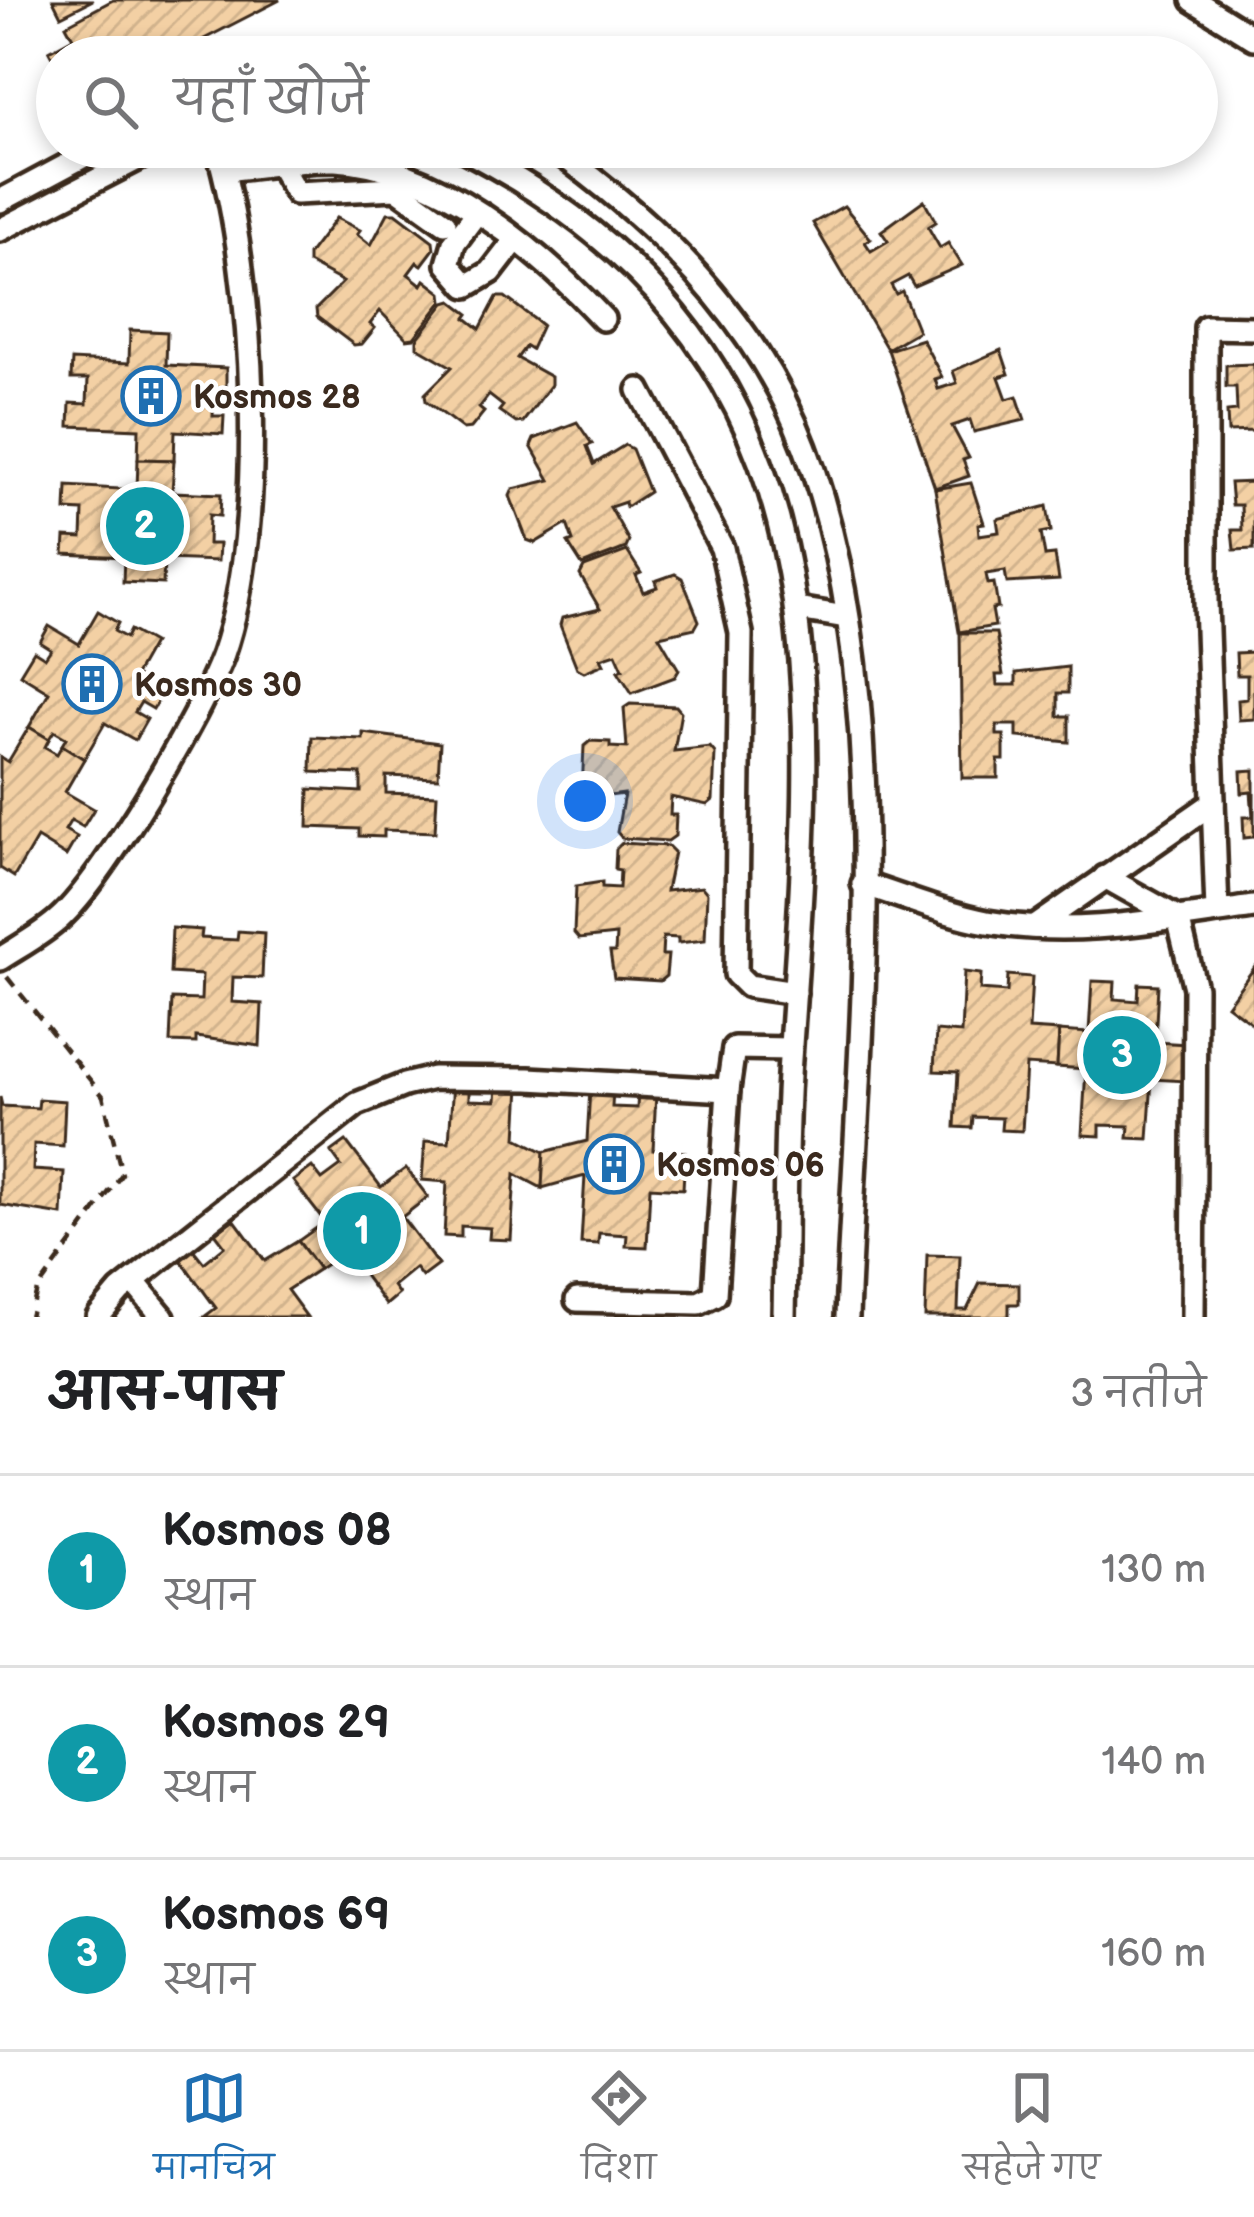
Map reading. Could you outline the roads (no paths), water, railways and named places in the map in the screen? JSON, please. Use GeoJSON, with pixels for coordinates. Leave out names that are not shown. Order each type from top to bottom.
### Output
{"type":"FeatureCollection","features":[{"type":"Feature","properties":{"kind":"street"},"geometry":{"type":"LineString","coordinates":[[1193,0],[1254,38]]}},
{"type":"Feature","properties":{"kind":"street"},"geometry":{"type":"LineString","coordinates":[[0,201],[62,168]]}},
{"type":"Feature","properties":{"kind":"street"},"geometry":{"type":"LineString","coordinates":[[0,230],[120,168]]}},
{"type":"Feature","properties":{"kind":"street"},"geometry":{"type":"LineString","coordinates":[[0,964],[60,919],[95,877],[196,710],[223,654],[241,578],[249,349],[224,170],[246,168]]}},
{"type":"Feature","properties":{"kind":"street"},"geometry":{"type":"LineString","coordinates":[[282,168],[296,194],[396,188],[446,223]]}},
{"type":"Feature","properties":{"kind":"street"},"geometry":{"type":"LineString","coordinates":[[383,168],[408,175],[476,214],[570,284],[603,319]]}},
{"type":"Feature","properties":{"kind":"street"},"geometry":{"type":"LineString","coordinates":[[500,168],[592,232],[647,282],[698,341],[744,420],[781,523],[798,609],[806,864],[790,1049],[784,1317]]}},
{"type":"Feature","properties":{"kind":"street"},"geometry":{"type":"LineString","coordinates":[[581,168],[618,194],[693,269],[744,334],[794,422],[827,515],[846,617],[860,736],[863,884],[847,1317]]}},
{"type":"Feature","properties":{"kind":"street"},"geometry":{"type":"LineString","coordinates":[[476,214],[448,254],[448,264],[467,286],[491,272],[514,242]]}},
{"type":"Feature","properties":{"kind":"street"},"geometry":{"type":"LineString","coordinates":[[1217,912],[1206,327],[1254,328]]}},
{"type":"Feature","properties":{"kind":"street"},"geometry":{"type":"LineString","coordinates":[[639,390],[722,548],[741,633],[736,974],[748,986],[795,993]]}},
{"type":"Feature","properties":{"kind":"street"},"geometry":{"type":"LineString","coordinates":[[798,609],[846,617]]}},
{"type":"Feature","properties":{"kind":"street"},"geometry":{"type":"LineString","coordinates":[[1035,927],[1213,803]]}},
{"type":"Feature","properties":{"kind":"street"},"geometry":{"type":"LineString","coordinates":[[1106,877],[1178,918],[1195,988],[1193,1317]]}},
{"type":"Feature","properties":{"kind":"street"},"geometry":{"type":"LineString","coordinates":[[863,884],[965,917],[1035,927],[1096,929],[1254,907]]}},
{"type":"Feature","properties":{"kind":"street"},"geometry":{"type":"LineString","coordinates":[[577,1300],[699,1303],[715,1295],[734,1048],[790,1049]]}},
{"type":"Feature","properties":{"kind":"street"},"geometry":{"type":"LineString","coordinates":[[98,1317],[133,1281],[357,1104],[404,1084],[434,1078],[529,1079],[728,1090]]}},
{"type":"Feature","properties":{"kind":"street"},"geometry":{"type":"LineString","coordinates":[[133,1281],[163,1317]]}},
{"type":"Feature","properties":{"kind":"place","name":"Kosmos 28"},"geometry":{"type":"Point","coordinates":[151,396]}},
{"type":"Feature","properties":{"kind":"place","name":"Kosmos 29"},"geometry":{"type":"Point","coordinates":[145,526]}},
{"type":"Feature","properties":{"kind":"place","name":"Kosmos 30"},"geometry":{"type":"Point","coordinates":[92,684]}},
{"type":"Feature","properties":{"kind":"place","name":"Kosmos 69"},"geometry":{"type":"Point","coordinates":[1122,1055]}},
{"type":"Feature","properties":{"kind":"place","name":"Kosmos 06"},"geometry":{"type":"Point","coordinates":[614,1164]}},
{"type":"Feature","properties":{"kind":"place","name":"Kosmos 08"},"geometry":{"type":"Point","coordinates":[362,1231]}}]}
